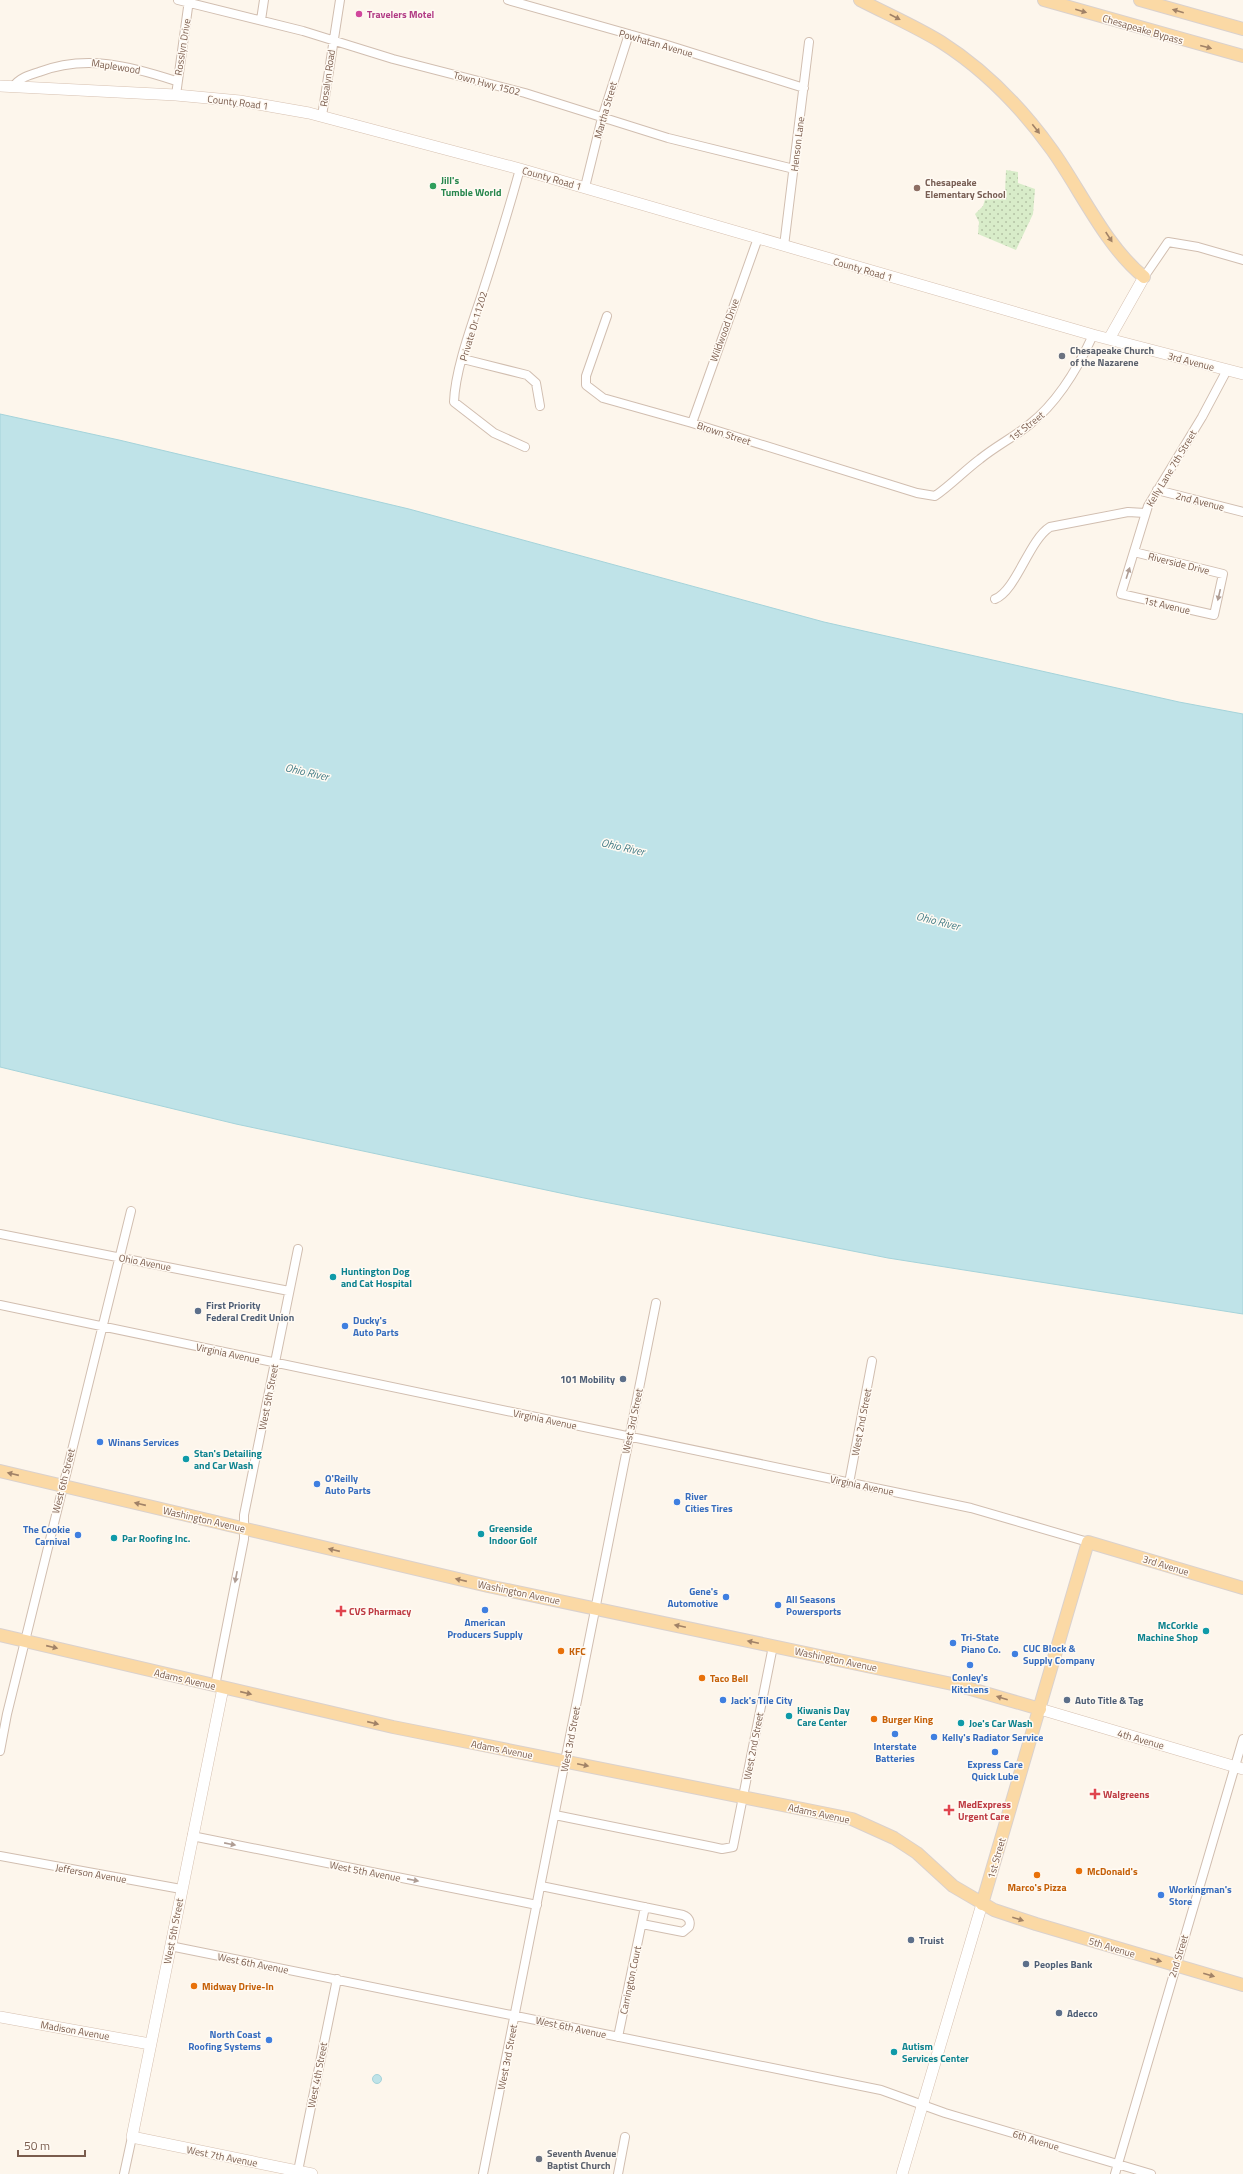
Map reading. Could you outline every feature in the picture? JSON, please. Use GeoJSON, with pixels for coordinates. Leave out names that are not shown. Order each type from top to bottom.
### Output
{"type":"FeatureCollection","features":[{"type":"Feature","properties":{"kind":"main road"},"geometry":{"type":"LineString","coordinates":[[860,0],[940,42],[979,70],[998,87],[1036,128],[1124,258],[1144,277]]}},
{"type":"Feature","properties":{"kind":"main road","name":"Chesapeake Bypass"},"geometry":{"type":"LineString","coordinates":[[1044,0],[1243,56]]}},
{"type":"Feature","properties":{"kind":"main road"},"geometry":{"type":"LineString","coordinates":[[1140,0],[1243,29]]}},
{"type":"Feature","properties":{"kind":"main road","name":"Washington Avenue"},"geometry":{"type":"LineString","coordinates":[[0,1471],[244,1529],[595,1609],[957,1685],[1040,1709]]}},
{"type":"Feature","properties":{"kind":"main road","name":"3rd Avenue"},"geometry":{"type":"LineString","coordinates":[[1088,1542],[1243,1588]]}},
{"type":"Feature","properties":{"kind":"main road","name":"1st Street"},"geometry":{"type":"LineString","coordinates":[[982,1904],[1088,1542]]}},
{"type":"Feature","properties":{"kind":"main road","name":"Adams Avenue"},"geometry":{"type":"LineString","coordinates":[[0,1635],[393,1727],[833,1815],[870,1826],[905,1845],[953,1886],[982,1904]]}},
{"type":"Feature","properties":{"kind":"main road","name":"5th Avenue"},"geometry":{"type":"LineString","coordinates":[[982,1904],[1014,1918],[1243,1985]]}},
{"type":"Feature","properties":{"kind":"street","name":"Town Hwy 1502"},"geometry":{"type":"LineString","coordinates":[[178,0],[261,20],[333,40],[393,59],[525,93],[668,138],[794,169]]}},
{"type":"Feature","properties":{"kind":"street"},"geometry":{"type":"LineString","coordinates":[[261,20],[264,0]]}},
{"type":"Feature","properties":{"kind":"street","name":"Rosalyn Road"},"geometry":{"type":"LineString","coordinates":[[322,116],[340,0]]}},
{"type":"Feature","properties":{"kind":"street","name":"Powhatan Avenue"},"geometry":{"type":"LineString","coordinates":[[508,0],[629,34],[804,88]]}},
{"type":"Feature","properties":{"kind":"street","name":"Rosslyn Drive"},"geometry":{"type":"LineString","coordinates":[[176,95],[176,81],[188,2]]}},
{"type":"Feature","properties":{"kind":"street","name":"Martha Street"},"geometry":{"type":"LineString","coordinates":[[585,187],[602,118],[629,34]]}},
{"type":"Feature","properties":{"kind":"street","name":"Henson Lane"},"geometry":{"type":"LineString","coordinates":[[784,246],[809,42]]}},
{"type":"Feature","properties":{"kind":"street","name":"Maplewood"},"geometry":{"type":"LineString","coordinates":[[13,88],[20,79],[48,68],[88,62],[133,68],[176,81]]}},
{"type":"Feature","properties":{"kind":"street","name":"County Road 1"},"geometry":{"type":"LineString","coordinates":[[0,86],[13,88],[176,95],[240,100],[322,116],[520,168],[1093,335]]}},
{"type":"Feature","properties":{"kind":"street","name":"Private Dr 11202"},"geometry":{"type":"LineString","coordinates":[[520,168],[454,389],[454,402],[494,433],[525,447]]}},
{"type":"Feature","properties":{"kind":"street","name":"Wildwood Drive"},"geometry":{"type":"LineString","coordinates":[[692,423],[758,238]]}},
{"type":"Feature","properties":{"kind":"street"},"geometry":{"type":"LineString","coordinates":[[1109,339],[1144,277],[1168,242],[1198,247],[1243,260]]}},
{"type":"Feature","properties":{"kind":"street","name":"Brown Street"},"geometry":{"type":"LineString","coordinates":[[607,316],[590,362],[586,385],[603,398],[692,423],[917,493],[935,496]]}},
{"type":"Feature","properties":{"kind":"street","name":"3rd Avenue"},"geometry":{"type":"LineString","coordinates":[[1093,335],[1243,374]]}},
{"type":"Feature","properties":{"kind":"street","name":"1st Street"},"geometry":{"type":"LineString","coordinates":[[935,496],[980,458],[1022,431],[1042,414],[1068,381],[1093,335]]}},
{"type":"Feature","properties":{"kind":"street"},"geometry":{"type":"LineString","coordinates":[[463,359],[527,375],[536,383],[540,406]]}},
{"type":"Feature","properties":{"kind":"street","name":"Kelly Lane 7th Street"},"geometry":{"type":"LineString","coordinates":[[1121,594],[1145,513],[1157,490],[1202,417],[1227,370]]}},
{"type":"Feature","properties":{"kind":"street","name":"2nd Avenue"},"geometry":{"type":"LineString","coordinates":[[1157,490],[1243,512]]}},
{"type":"Feature","properties":{"kind":"street"},"geometry":{"type":"LineString","coordinates":[[995,599],[1000,597],[1018,573],[1043,532],[1050,527],[1128,512],[1145,513]]}},
{"type":"Feature","properties":{"kind":"street","name":"Riverside Drive"},"geometry":{"type":"LineString","coordinates":[[1134,552],[1224,574],[1214,615]]}},
{"type":"Feature","properties":{"kind":"street","name":"1st Avenue"},"geometry":{"type":"LineString","coordinates":[[1121,594],[1214,615]]}},
{"type":"Feature","properties":{"kind":"street","name":"West 6th Street"},"geometry":{"type":"LineString","coordinates":[[0,1751],[24,1641],[131,1212]]}},
{"type":"Feature","properties":{"kind":"street","name":"Ohio Avenue"},"geometry":{"type":"LineString","coordinates":[[0,1234],[289,1291]]}},
{"type":"Feature","properties":{"kind":"street","name":"West 5th Street"},"geometry":{"type":"LineString","coordinates":[[124,2174],[192,1836],[244,1539],[244,1514],[298,1249]]}},
{"type":"Feature","properties":{"kind":"street","name":"West 3rd Street"},"geometry":{"type":"LineString","coordinates":[[483,2174],[656,1303]]}},
{"type":"Feature","properties":{"kind":"street","name":"Virginia Avenue"},"geometry":{"type":"LineString","coordinates":[[0,1305],[988,1512],[1088,1542]]}},
{"type":"Feature","properties":{"kind":"street","name":"West 2nd Street"},"geometry":{"type":"LineString","coordinates":[[849,1483],[872,1361]]}},
{"type":"Feature","properties":{"kind":"street","name":"West 2nd Street"},"geometry":{"type":"LineString","coordinates":[[555,1815],[722,1849],[733,1847],[773,1646]]}},
{"type":"Feature","properties":{"kind":"street","name":"4th Avenue"},"geometry":{"type":"LineString","coordinates":[[1040,1709],[1239,1768]]}},
{"type":"Feature","properties":{"kind":"street","name":"2nd Street"},"geometry":{"type":"LineString","coordinates":[[1114,2174],[1176,1966],[1239,1768],[1243,1739]]}},
{"type":"Feature","properties":{"kind":"street","name":"West 5th Avenue"},"geometry":{"type":"LineString","coordinates":[[192,1836],[537,1906]]}},
{"type":"Feature","properties":{"kind":"street","name":"Jefferson Avenue"},"geometry":{"type":"LineString","coordinates":[[0,1856],[181,1889]]}},
{"type":"Feature","properties":{"kind":"street"},"geometry":{"type":"LineString","coordinates":[[541,1886],[686,1916],[690,1920],[688,1930],[683,1932],[642,1924]]}},
{"type":"Feature","properties":{"kind":"street","name":"1st Street"},"geometry":{"type":"LineString","coordinates":[[902,2174],[982,1904]]}},
{"type":"Feature","properties":{"kind":"street","name":"Carrington Court"},"geometry":{"type":"LineString","coordinates":[[618,2037],[646,1908]]}},
{"type":"Feature","properties":{"kind":"street","name":"West 6th Avenue"},"geometry":{"type":"LineString","coordinates":[[170,1946],[881,2090],[923,2104]]}},
{"type":"Feature","properties":{"kind":"street","name":"West 4th Street"},"geometry":{"type":"LineString","coordinates":[[298,2171],[337,1979]]}},
{"type":"Feature","properties":{"kind":"street","name":"Madison Avenue"},"geometry":{"type":"LineString","coordinates":[[0,2017],[150,2044]]}},
{"type":"Feature","properties":{"kind":"street","name":"6th Avenue"},"geometry":{"type":"LineString","coordinates":[[923,2104],[944,2112],[1151,2174]]}},
{"type":"Feature","properties":{"kind":"street"},"geometry":{"type":"LineString","coordinates":[[618,2174],[625,2137]]}},
{"type":"Feature","properties":{"kind":"street","name":"West 7th Avenue"},"geometry":{"type":"LineString","coordinates":[[132,2138],[285,2171],[298,2171],[312,2174]]}},
{"type":"Feature","properties":{"kind":"green space"},"geometry":{"type":"Polygon","coordinates":[[[1006,170],[1018,172],[1018,183],[1035,189],[1033,214],[1016,250],[978,234],[979,222],[975,214],[983,206],[986,196],[1005,193],[1006,170]]]}},
{"type":"Feature","properties":{"kind":"water","name":"Ohio River"},"geometry":{"type":"Polygon","coordinates":[[[0,414],[119,440],[409,509],[824,622],[1179,702],[1243,714],[1243,1314],[888,1258],[579,1197],[236,1124],[0,1067],[0,414]]]}},
{"type":"Feature","properties":{"kind":"water"},"geometry":{"type":"Polygon","coordinates":[[[377,2074],[382,2079],[377,2084],[372,2079],[377,2074]]]}},
{"type":"Feature","properties":{"kind":"place","name":"Travelers Motel"},"geometry":{"type":"Point","coordinates":[359,14]}},
{"type":"Feature","properties":{"kind":"place","name":"Jill's Tumble World"},"geometry":{"type":"Point","coordinates":[433,186]}},
{"type":"Feature","properties":{"kind":"place","name":"Chesapeake Elementary School"},"geometry":{"type":"Point","coordinates":[917,188]}},
{"type":"Feature","properties":{"kind":"place","name":"Chesapeake Church of the Nazarene"},"geometry":{"type":"Point","coordinates":[1062,356]}},
{"type":"Feature","properties":{"kind":"place","name":"Huntington Dog and Cat Hospital"},"geometry":{"type":"Point","coordinates":[333,1277]}},
{"type":"Feature","properties":{"kind":"place","name":"First Priority Federal Credit Union"},"geometry":{"type":"Point","coordinates":[198,1311]}},
{"type":"Feature","properties":{"kind":"place","name":"Ducky's Auto Parts"},"geometry":{"type":"Point","coordinates":[345,1326]}},
{"type":"Feature","properties":{"kind":"place","name":"101 Mobility"},"geometry":{"type":"Point","coordinates":[623,1379]}},
{"type":"Feature","properties":{"kind":"place","name":"Winans Services"},"geometry":{"type":"Point","coordinates":[100,1442]}},
{"type":"Feature","properties":{"kind":"place","name":"Stan's Detailing and Car Wash"},"geometry":{"type":"Point","coordinates":[186,1459]}},
{"type":"Feature","properties":{"kind":"place","name":"O'Reilly Auto Parts"},"geometry":{"type":"Point","coordinates":[317,1484]}},
{"type":"Feature","properties":{"kind":"place","name":"River Cities Tires"},"geometry":{"type":"Point","coordinates":[677,1502]}},
{"type":"Feature","properties":{"kind":"place","name":"Greenside Indoor Golf"},"geometry":{"type":"Point","coordinates":[481,1534]}},
{"type":"Feature","properties":{"kind":"place","name":"The Cookie Carnival"},"geometry":{"type":"Point","coordinates":[78,1535]}},
{"type":"Feature","properties":{"kind":"place","name":"Par Roofing Inc."},"geometry":{"type":"Point","coordinates":[114,1538]}},
{"type":"Feature","properties":{"kind":"place","name":"Gene's Automotive"},"geometry":{"type":"Point","coordinates":[726,1597]}},
{"type":"Feature","properties":{"kind":"place","name":"All Seasons Powersports"},"geometry":{"type":"Point","coordinates":[778,1605]}},
{"type":"Feature","properties":{"kind":"place","name":"American Producers Supply"},"geometry":{"type":"Point","coordinates":[485,1610]}},
{"type":"Feature","properties":{"kind":"place","name":"CVS Pharmacy"},"geometry":{"type":"Point","coordinates":[341,1611]}},
{"type":"Feature","properties":{"kind":"place","name":"McCorkle Machine Shop"},"geometry":{"type":"Point","coordinates":[1206,1631]}},
{"type":"Feature","properties":{"kind":"place","name":"Tri-State Piano Co."},"geometry":{"type":"Point","coordinates":[953,1643]}},
{"type":"Feature","properties":{"kind":"place","name":"KFC"},"geometry":{"type":"Point","coordinates":[561,1651]}},
{"type":"Feature","properties":{"kind":"place","name":"CUC Block & Supply Company"},"geometry":{"type":"Point","coordinates":[1015,1654]}},
{"type":"Feature","properties":{"kind":"place","name":"Conley's Kitchens"},"geometry":{"type":"Point","coordinates":[970,1665]}},
{"type":"Feature","properties":{"kind":"place","name":"Taco Bell"},"geometry":{"type":"Point","coordinates":[702,1678]}},
{"type":"Feature","properties":{"kind":"place","name":"Jack's Tile City"},"geometry":{"type":"Point","coordinates":[723,1700]}},
{"type":"Feature","properties":{"kind":"place","name":"Auto Title & Tag"},"geometry":{"type":"Point","coordinates":[1067,1700]}},
{"type":"Feature","properties":{"kind":"place","name":"Kiwanis Day Care Center"},"geometry":{"type":"Point","coordinates":[789,1716]}},
{"type":"Feature","properties":{"kind":"place","name":"Burger King"},"geometry":{"type":"Point","coordinates":[874,1719]}},
{"type":"Feature","properties":{"kind":"place","name":"Joe's Car Wash"},"geometry":{"type":"Point","coordinates":[961,1723]}},
{"type":"Feature","properties":{"kind":"place","name":"Interstate Batteries"},"geometry":{"type":"Point","coordinates":[895,1734]}},
{"type":"Feature","properties":{"kind":"place","name":"Kelly's Radiator Service"},"geometry":{"type":"Point","coordinates":[934,1737]}},
{"type":"Feature","properties":{"kind":"place","name":"Express Care Quick Lube"},"geometry":{"type":"Point","coordinates":[995,1752]}},
{"type":"Feature","properties":{"kind":"place","name":"Walgreens"},"geometry":{"type":"Point","coordinates":[1095,1794]}},
{"type":"Feature","properties":{"kind":"place","name":"MedExpress Urgent Care"},"geometry":{"type":"Point","coordinates":[949,1810]}},
{"type":"Feature","properties":{"kind":"place","name":"McDonald's"},"geometry":{"type":"Point","coordinates":[1079,1871]}},
{"type":"Feature","properties":{"kind":"place","name":"Marco's Pizza"},"geometry":{"type":"Point","coordinates":[1037,1875]}},
{"type":"Feature","properties":{"kind":"place","name":"Workingman's Store"},"geometry":{"type":"Point","coordinates":[1161,1895]}},
{"type":"Feature","properties":{"kind":"place","name":"Truist"},"geometry":{"type":"Point","coordinates":[911,1940]}},
{"type":"Feature","properties":{"kind":"place","name":"Peoples Bank"},"geometry":{"type":"Point","coordinates":[1026,1964]}},
{"type":"Feature","properties":{"kind":"place","name":"Midway Drive-In"},"geometry":{"type":"Point","coordinates":[194,1986]}},
{"type":"Feature","properties":{"kind":"place","name":"Adecco"},"geometry":{"type":"Point","coordinates":[1059,2013]}},
{"type":"Feature","properties":{"kind":"place","name":"North Coast Roofing Systems"},"geometry":{"type":"Point","coordinates":[269,2040]}},
{"type":"Feature","properties":{"kind":"place","name":"Autism Services Center"},"geometry":{"type":"Point","coordinates":[894,2052]}},
{"type":"Feature","properties":{"kind":"place","name":"Seventh Avenue Baptist Church"},"geometry":{"type":"Point","coordinates":[539,2159]}}]}
